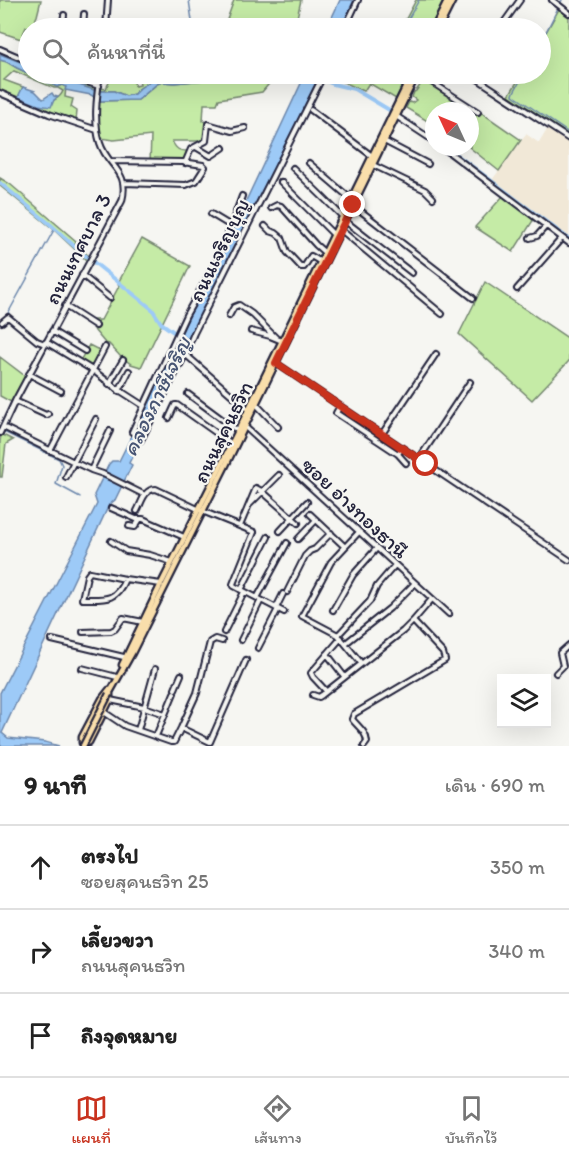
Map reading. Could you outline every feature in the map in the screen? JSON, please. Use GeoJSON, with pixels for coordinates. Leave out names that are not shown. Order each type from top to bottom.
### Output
{"type":"FeatureCollection","features":[{"type":"Feature","properties":{"kind":"main road"},"geometry":{"type":"LineString","coordinates":[[441,18],[448,0]]}},
{"type":"Feature","properties":{"kind":"main road"},"geometry":{"type":"LineString","coordinates":[[443,18],[453,0]]}},
{"type":"Feature","properties":{"kind":"main road","name":"ถนนสุคนธวิท"},"geometry":{"type":"LineString","coordinates":[[250,411],[325,253],[353,205],[411,84]]}},
{"type":"Feature","properties":{"kind":"main road","name":"ถนนสุคนธวิท"},"geometry":{"type":"LineString","coordinates":[[83,746],[340,230],[351,199],[372,156],[411,84]]}},
{"type":"Feature","properties":{"kind":"main road","name":"ถนนสุคนธวิท"},"geometry":{"type":"LineString","coordinates":[[233,444],[238,431],[243,426]]}},
{"type":"Feature","properties":{"kind":"main road","name":"ถนนสุคนธวิท"},"geometry":{"type":"LineString","coordinates":[[163,584],[184,537],[200,510]]}},
{"type":"Feature","properties":{"kind":"main road","name":"ถนนสุคนธวิท"},"geometry":{"type":"LineString","coordinates":[[127,658],[154,602]]}},
{"type":"Feature","properties":{"kind":"main road"},"geometry":{"type":"LineString","coordinates":[[107,691],[110,693],[104,712],[89,742],[83,744],[82,737],[102,699],[107,691]]}},
{"type":"Feature","properties":{"kind":"street"},"geometry":{"type":"LineString","coordinates":[[107,18],[108,0]]}},
{"type":"Feature","properties":{"kind":"street"},"geometry":{"type":"LineString","coordinates":[[350,18],[358,0]]}},
{"type":"Feature","properties":{"kind":"street"},"geometry":{"type":"LineString","coordinates":[[507,18],[520,0]]}},
{"type":"Feature","properties":{"kind":"street"},"geometry":{"type":"LineString","coordinates":[[552,0],[559,2],[569,13]]}},
{"type":"Feature","properties":{"kind":"street"},"geometry":{"type":"LineString","coordinates":[[84,14],[84,18]]}},
{"type":"Feature","properties":{"kind":"street"},"geometry":{"type":"LineString","coordinates":[[0,49],[18,57]]}},
{"type":"Feature","properties":{"kind":"street"},"geometry":{"type":"LineString","coordinates":[[90,84],[99,87]]}},
{"type":"Feature","properties":{"kind":"street","name":"ถนนเทศบาล 3"},"geometry":{"type":"LineString","coordinates":[[0,433],[122,201],[124,183],[122,177],[101,146],[97,130],[96,113],[99,84]]}},
{"type":"Feature","properties":{"kind":"street","name":"ถนนเจริญบุญ"},"geometry":{"type":"LineString","coordinates":[[141,440],[319,84]]}},
{"type":"Feature","properties":{"kind":"street"},"geometry":{"type":"LineString","coordinates":[[432,84],[462,102]]}},
{"type":"Feature","properties":{"kind":"street"},"geometry":{"type":"LineString","coordinates":[[485,84],[569,139]]}},
{"type":"Feature","properties":{"kind":"street"},"geometry":{"type":"LineString","coordinates":[[0,93],[49,114],[97,130]]}},
{"type":"Feature","properties":{"kind":"street"},"geometry":{"type":"LineString","coordinates":[[311,110],[372,156]]}},
{"type":"Feature","properties":{"kind":"street"},"geometry":{"type":"LineString","coordinates":[[396,116],[425,135]]}},
{"type":"Feature","properties":{"kind":"street"},"geometry":{"type":"LineString","coordinates":[[185,163],[191,149],[206,141],[208,124],[232,131],[245,128]]}},
{"type":"Feature","properties":{"kind":"street"},"geometry":{"type":"LineString","coordinates":[[384,141],[428,164]]}},
{"type":"Feature","properties":{"kind":"street"},"geometry":{"type":"LineString","coordinates":[[196,146],[211,156],[223,148]]}},
{"type":"Feature","properties":{"kind":"street"},"geometry":{"type":"LineString","coordinates":[[454,156],[569,243]]}},
{"type":"Feature","properties":{"kind":"street"},"geometry":{"type":"LineString","coordinates":[[111,161],[185,163],[205,166],[196,181],[190,184],[124,183]]}},
{"type":"Feature","properties":{"kind":"street"},"geometry":{"type":"LineString","coordinates":[[309,163],[351,199]]}},
{"type":"Feature","properties":{"kind":"street"},"geometry":{"type":"LineString","coordinates":[[373,165],[425,190],[433,198]]}},
{"type":"Feature","properties":{"kind":"street"},"geometry":{"type":"LineString","coordinates":[[293,168],[343,219],[412,273]]}},
{"type":"Feature","properties":{"kind":"street"},"geometry":{"type":"LineString","coordinates":[[281,182],[334,235]]}},
{"type":"Feature","properties":{"kind":"street"},"geometry":{"type":"LineString","coordinates":[[132,432],[191,306],[215,264],[242,196]]}},
{"type":"Feature","properties":{"kind":"street"},"geometry":{"type":"LineString","coordinates":[[353,205],[473,298]]}},
{"type":"Feature","properties":{"kind":"street"},"geometry":{"type":"LineString","coordinates":[[271,208],[281,206],[325,253]]}},
{"type":"Feature","properties":{"kind":"street"},"geometry":{"type":"LineString","coordinates":[[212,214],[231,226]]}},
{"type":"Feature","properties":{"kind":"street"},"geometry":{"type":"LineString","coordinates":[[266,226],[282,238],[287,252],[301,267],[304,267],[311,256],[321,262]]}},
{"type":"Feature","properties":{"kind":"street"},"geometry":{"type":"LineString","coordinates":[[530,238],[537,236],[546,226]]}},
{"type":"Feature","properties":{"kind":"street"},"geometry":{"type":"LineString","coordinates":[[340,230],[442,314]]}},
{"type":"Feature","properties":{"kind":"street"},"geometry":{"type":"LineString","coordinates":[[517,289],[562,238]]}},
{"type":"Feature","properties":{"kind":"street"},"geometry":{"type":"LineString","coordinates":[[82,275],[110,298]]}},
{"type":"Feature","properties":{"kind":"street"},"geometry":{"type":"LineString","coordinates":[[229,316],[234,307],[238,305],[276,338]]}},
{"type":"Feature","properties":{"kind":"street"},"geometry":{"type":"LineString","coordinates":[[65,306],[96,326]]}},
{"type":"Feature","properties":{"kind":"street"},"geometry":{"type":"LineString","coordinates":[[2,322],[8,317],[33,338],[94,371],[119,391],[144,406]]}},
{"type":"Feature","properties":{"kind":"street"},"geometry":{"type":"LineString","coordinates":[[52,331],[85,351]]}},
{"type":"Feature","properties":{"kind":"street"},"geometry":{"type":"LineString","coordinates":[[250,331],[282,341]]}},
{"type":"Feature","properties":{"kind":"street"},"geometry":{"type":"LineString","coordinates":[[50,451],[105,347]]}},
{"type":"Feature","properties":{"kind":"street"},"geometry":{"type":"LineString","coordinates":[[170,351],[183,357],[250,411]]}},
{"type":"Feature","properties":{"kind":"street"},"geometry":{"type":"LineString","coordinates":[[382,434],[436,354]]}},
{"type":"Feature","properties":{"kind":"street"},"geometry":{"type":"LineString","coordinates":[[109,384],[123,360]]}},
{"type":"Feature","properties":{"kind":"street"},"geometry":{"type":"LineString","coordinates":[[274,362],[569,560]]}},
{"type":"Feature","properties":{"kind":"street"},"geometry":{"type":"LineString","coordinates":[[119,391],[129,371]]}},
{"type":"Feature","properties":{"kind":"street"},"geometry":{"type":"LineString","coordinates":[[29,374],[61,391]]}},
{"type":"Feature","properties":{"kind":"street"},"geometry":{"type":"LineString","coordinates":[[419,459],[470,382]]}},
{"type":"Feature","properties":{"kind":"street"},"geometry":{"type":"LineString","coordinates":[[188,394],[238,431]]}},
{"type":"Feature","properties":{"kind":"street"},"geometry":{"type":"LineString","coordinates":[[15,401],[48,414]]}},
{"type":"Feature","properties":{"kind":"street"},"geometry":{"type":"LineString","coordinates":[[255,404],[278,427]]}},
{"type":"Feature","properties":{"kind":"street"},"geometry":{"type":"LineString","coordinates":[[169,418],[176,405],[187,410],[233,444]]}},
{"type":"Feature","properties":{"kind":"street"},"geometry":{"type":"LineString","coordinates":[[340,406],[336,413],[398,454],[405,463]]}},
{"type":"Feature","properties":{"kind":"street"},"geometry":{"type":"LineString","coordinates":[[66,477],[96,419]]}},
{"type":"Feature","properties":{"kind":"street","name":"ซอย อ่างทองธานี"},"geometry":{"type":"LineString","coordinates":[[243,426],[449,615]]}},
{"type":"Feature","properties":{"kind":"street"},"geometry":{"type":"LineString","coordinates":[[3,427],[145,495]]}},
{"type":"Feature","properties":{"kind":"street"},"geometry":{"type":"LineString","coordinates":[[91,470],[110,432]]}},
{"type":"Feature","properties":{"kind":"street"},"geometry":{"type":"LineString","coordinates":[[398,454],[402,448]]}},
{"type":"Feature","properties":{"kind":"street"},"geometry":{"type":"LineString","coordinates":[[248,507],[279,476]]}},
{"type":"Feature","properties":{"kind":"street"},"geometry":{"type":"LineString","coordinates":[[240,526],[256,488],[298,523]]}},
{"type":"Feature","properties":{"kind":"street"},"geometry":{"type":"LineString","coordinates":[[137,512],[145,495],[150,489],[156,489],[254,532],[233,584],[284,612]]}},
{"type":"Feature","properties":{"kind":"street"},"geometry":{"type":"LineString","coordinates":[[280,531],[307,502]]}},
{"type":"Feature","properties":{"kind":"street"},"geometry":{"type":"LineString","coordinates":[[111,508],[184,537]]}},
{"type":"Feature","properties":{"kind":"street"},"geometry":{"type":"LineString","coordinates":[[310,514],[345,547]]}},
{"type":"Feature","properties":{"kind":"street"},"geometry":{"type":"LineString","coordinates":[[129,526],[135,526],[141,518]]}},
{"type":"Feature","properties":{"kind":"street"},"geometry":{"type":"LineString","coordinates":[[298,538],[316,520]]}},
{"type":"Feature","properties":{"kind":"street"},"geometry":{"type":"LineString","coordinates":[[359,532],[329,566],[302,616],[340,636],[361,663]]}},
{"type":"Feature","properties":{"kind":"street"},"geometry":{"type":"LineString","coordinates":[[258,648],[305,556],[331,534]]}},
{"type":"Feature","properties":{"kind":"street"},"geometry":{"type":"LineString","coordinates":[[224,632],[268,537]]}},
{"type":"Feature","properties":{"kind":"street"},"geometry":{"type":"LineString","coordinates":[[111,541],[126,552],[150,555],[172,562]]}},
{"type":"Feature","properties":{"kind":"street"},"geometry":{"type":"LineString","coordinates":[[241,640],[287,543]]}},
{"type":"Feature","properties":{"kind":"street"},"geometry":{"type":"LineString","coordinates":[[333,610],[353,575],[377,548]]}},
{"type":"Feature","properties":{"kind":"street"},"geometry":{"type":"LineString","coordinates":[[326,691],[311,673],[370,601],[377,586],[395,565]]}},
{"type":"Feature","properties":{"kind":"street"},"geometry":{"type":"LineString","coordinates":[[125,579],[118,592],[111,597],[82,599],[90,572],[163,584]]}},
{"type":"Feature","properties":{"kind":"street"},"geometry":{"type":"LineString","coordinates":[[345,643],[390,608],[415,583]]}},
{"type":"Feature","properties":{"kind":"street"},"geometry":{"type":"LineString","coordinates":[[313,695],[319,697],[413,621],[432,599]]}},
{"type":"Feature","properties":{"kind":"street"},"geometry":{"type":"LineString","coordinates":[[83,632],[111,631],[123,618],[143,622]]}},
{"type":"Feature","properties":{"kind":"street"},"geometry":{"type":"LineString","coordinates":[[364,746],[367,742],[366,734],[352,719],[354,714],[445,660],[443,653],[413,621]]}},
{"type":"Feature","properties":{"kind":"street"},"geometry":{"type":"LineString","coordinates":[[104,712],[125,726],[174,742],[197,693],[210,642],[214,639],[222,641]]}},
{"type":"Feature","properties":{"kind":"street"},"geometry":{"type":"LineString","coordinates":[[52,640],[127,658]]}},
{"type":"Feature","properties":{"kind":"street"},"geometry":{"type":"LineString","coordinates":[[555,674],[563,667],[560,653],[569,645]]}},
{"type":"Feature","properties":{"kind":"street"},"geometry":{"type":"LineString","coordinates":[[327,654],[344,676]]}},
{"type":"Feature","properties":{"kind":"street"},"geometry":{"type":"LineString","coordinates":[[181,728],[209,744],[246,660]]}},
{"type":"Feature","properties":{"kind":"street"},"geometry":{"type":"LineString","coordinates":[[82,668],[118,675]]}},
{"type":"Feature","properties":{"kind":"street"},"geometry":{"type":"LineString","coordinates":[[138,730],[155,669]]}},
{"type":"Feature","properties":{"kind":"street"},"geometry":{"type":"LineString","coordinates":[[156,736],[181,675]]}},
{"type":"Feature","properties":{"kind":"street"},"geometry":{"type":"LineString","coordinates":[[110,693],[165,714]]}},
{"type":"Feature","properties":{"kind":"shaded area"},"geometry":{"type":"Polygon","coordinates":[[[548,128],[569,141],[569,237],[492,180],[526,134],[539,143],[548,128]]]}},
{"type":"Feature","properties":{"kind":"green space"},"geometry":{"type":"Polygon","coordinates":[[[0,0],[41,0],[36,18],[18,18],[18,38],[0,32],[0,0]]]}},
{"type":"Feature","properties":{"kind":"green space"},"geometry":{"type":"Polygon","coordinates":[[[234,0],[301,0],[297,18],[228,18],[234,0]]]}},
{"type":"Feature","properties":{"kind":"green space"},"geometry":{"type":"Polygon","coordinates":[[[416,0],[444,0],[435,18],[406,18],[416,0]]]}},
{"type":"Feature","properties":{"kind":"green space"},"geometry":{"type":"Polygon","coordinates":[[[562,4],[569,10],[569,135],[509,95],[516,84],[551,84],[551,23],[562,4]]]}},
{"type":"Feature","properties":{"kind":"green space"},"geometry":{"type":"Polygon","coordinates":[[[0,60],[18,68],[18,73],[14,71],[4,80],[23,87],[18,97],[38,105],[53,101],[63,91],[45,84],[66,87],[65,97],[73,99],[71,107],[77,111],[76,121],[51,114],[0,92],[0,60]]]}},
{"type":"Feature","properties":{"kind":"green space"},"geometry":{"type":"Polygon","coordinates":[[[76,84],[88,84],[96,87],[97,91],[76,84]]]}},
{"type":"Feature","properties":{"kind":"green space"},"geometry":{"type":"Polygon","coordinates":[[[108,84],[134,84],[135,86],[146,84],[134,94],[126,96],[114,91],[100,91],[101,88],[106,89],[108,84]]]}},
{"type":"Feature","properties":{"kind":"green space"},"geometry":{"type":"Polygon","coordinates":[[[157,84],[269,84],[262,92],[219,99],[217,104],[204,104],[203,121],[207,122],[205,139],[172,141],[178,149],[188,151],[185,164],[150,163],[151,136],[114,140],[101,138],[99,101],[138,100],[157,84]]]}},
{"type":"Feature","properties":{"kind":"green space"},"geometry":{"type":"Polygon","coordinates":[[[348,84],[368,84],[364,91],[348,84]]]}},
{"type":"Feature","properties":{"kind":"green space"},"geometry":{"type":"Polygon","coordinates":[[[371,84],[403,84],[396,99],[371,84]]]}},
{"type":"Feature","properties":{"kind":"green space"},"geometry":{"type":"Polygon","coordinates":[[[421,84],[440,84],[466,102],[425,102],[425,120],[406,108],[409,102],[416,100],[412,97],[421,84]]]}},
{"type":"Feature","properties":{"kind":"green space"},"geometry":{"type":"Polygon","coordinates":[[[479,111],[521,140],[499,171],[479,155],[479,111]]]}},
{"type":"Feature","properties":{"kind":"green space"},"geometry":{"type":"Polygon","coordinates":[[[0,178],[76,241],[75,245],[88,255],[86,260],[52,228],[0,186],[0,178]]]}},
{"type":"Feature","properties":{"kind":"green space"},"geometry":{"type":"Polygon","coordinates":[[[504,195],[534,219],[513,252],[475,227],[504,195]]]}},
{"type":"Feature","properties":{"kind":"green space"},"geometry":{"type":"Polygon","coordinates":[[[142,239],[190,266],[141,367],[131,364],[120,356],[88,323],[101,320],[142,239]]]}},
{"type":"Feature","properties":{"kind":"green space"},"geometry":{"type":"Polygon","coordinates":[[[485,282],[569,339],[569,361],[532,400],[459,334],[485,282]]]}},
{"type":"Feature","properties":{"kind":"green space"},"geometry":{"type":"Polygon","coordinates":[[[89,345],[101,351],[93,368],[80,361],[89,345]]]}},
{"type":"Feature","properties":{"kind":"green space"},"geometry":{"type":"Polygon","coordinates":[[[0,357],[25,376],[11,402],[0,396],[0,357]]]}},
{"type":"Feature","properties":{"kind":"green space"},"geometry":{"type":"Polygon","coordinates":[[[1,434],[13,440],[6,444],[2,477],[0,477],[0,442],[1,434]]]}},
{"type":"Feature","properties":{"kind":"water"},"geometry":{"type":"Polygon","coordinates":[[[340,0],[354,0],[346,18],[332,18],[340,0]]]}},
{"type":"Feature","properties":{"kind":"water"},"geometry":{"type":"Polygon","coordinates":[[[0,54],[18,61],[18,68],[7,62],[0,60],[0,54]]]}},
{"type":"Feature","properties":{"kind":"water"},"geometry":{"type":"Polygon","coordinates":[[[51,84],[76,84],[97,91],[114,91],[126,96],[134,94],[146,84],[157,84],[138,100],[99,101],[91,95],[65,90],[66,87],[62,85],[57,87],[51,84]]]}},
{"type":"Feature","properties":{"kind":"water","name":"คลองภาษีเจริญ"},"geometry":{"type":"Polygon","coordinates":[[[301,84],[315,84],[129,463],[132,465],[115,500],[109,505],[2,733],[8,738],[59,746],[0,746],[0,693],[97,504],[94,495],[109,464],[112,461],[119,461],[230,235],[301,84]]]}},
{"type":"Feature","properties":{"kind":"water"},"geometry":{"type":"Polygon","coordinates":[[[23,87],[35,91],[43,99],[52,93],[58,97],[51,107],[38,105],[18,97],[23,87]]]}},
{"type":"Feature","properties":{"kind":"waterway"},"geometry":{"type":"LineString","coordinates":[[189,0],[192,18]]}},
{"type":"Feature","properties":{"kind":"waterway"},"geometry":{"type":"LineString","coordinates":[[409,18],[419,0]]}},
{"type":"Feature","properties":{"kind":"waterway"},"geometry":{"type":"LineString","coordinates":[[551,22],[558,8]]}},
{"type":"Feature","properties":{"kind":"waterway"},"geometry":{"type":"LineString","coordinates":[[333,84],[354,89],[396,114]]}},
{"type":"Feature","properties":{"kind":"waterway"},"geometry":{"type":"LineString","coordinates":[[518,84],[513,95],[569,133]]}},
{"type":"Feature","properties":{"kind":"waterway"},"geometry":{"type":"LineString","coordinates":[[402,118],[425,133]]}},
{"type":"Feature","properties":{"kind":"waterway"},"geometry":{"type":"LineString","coordinates":[[458,156],[569,239]]}},
{"type":"Feature","properties":{"kind":"waterway","name":"คลองภาษีเจริญ"},"geometry":{"type":"LineString","coordinates":[[0,183],[84,255],[152,309],[161,323],[175,333]]}},
{"type":"Feature","properties":{"kind":"waterway"},"geometry":{"type":"LineString","coordinates":[[6,317],[55,228]]}},
{"type":"Feature","properties":{"kind":"waterway"},"geometry":{"type":"LineString","coordinates":[[4,432],[59,459],[62,465],[56,484],[80,497]]}},
{"type":"Feature","properties":{"kind":"route"},"geometry":{"type":"LineString","coordinates":[[353,205],[276,363],[426,464]]}}]}
